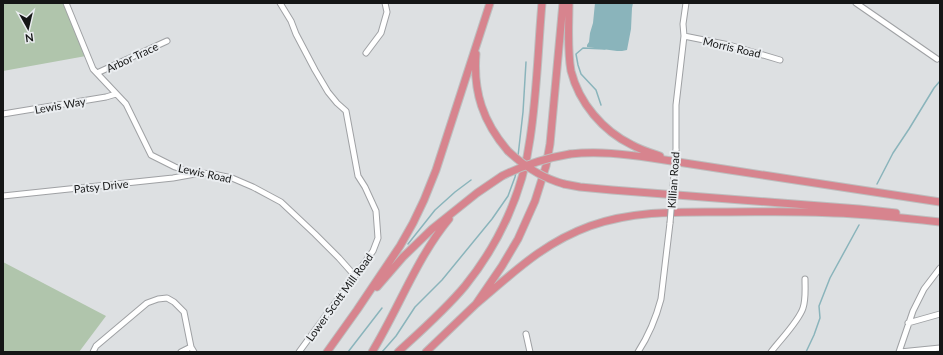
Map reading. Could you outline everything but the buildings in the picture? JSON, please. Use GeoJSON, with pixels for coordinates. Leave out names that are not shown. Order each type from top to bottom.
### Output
{"type":"FeatureCollection","features":[{"type":"Feature","properties":{"kind":"highway"},"geometry":{"type":"LineString","coordinates":[[327,352],[400,246],[424,200],[436,170],[490,3]]}},
{"type":"Feature","properties":{"kind":"highway"},"geometry":{"type":"LineString","coordinates":[[398,352],[436,317],[467,282],[484,260],[499,235],[510,212],[521,182],[530,140],[542,3]]}},
{"type":"Feature","properties":{"kind":"highway"},"geometry":{"type":"LineString","coordinates":[[476,304],[502,266],[518,239],[535,201],[546,166],[550,144],[563,3]]}},
{"type":"Feature","properties":{"kind":"highway"},"geometry":{"type":"LineString","coordinates":[[568,3],[569,53],[571,71],[580,94],[601,124],[611,132],[640,149],[672,160]]}},
{"type":"Feature","properties":{"kind":"highway"},"geometry":{"type":"LineString","coordinates":[[478,42],[475,76],[480,104],[487,120],[508,151],[531,170],[548,179],[580,187],[866,209],[940,221]]}},
{"type":"Feature","properties":{"kind":"highway"},"geometry":{"type":"LineString","coordinates":[[357,310],[403,257],[432,229],[461,205],[502,176],[538,161],[570,154],[590,152],[613,153],[672,160],[940,202]]}},
{"type":"Feature","properties":{"kind":"highway"},"geometry":{"type":"LineString","coordinates":[[372,352],[427,249],[436,235],[461,205]]}},
{"type":"Feature","properties":{"kind":"highway"},"geometry":{"type":"LineString","coordinates":[[426,352],[476,304],[517,269],[546,248],[561,239],[590,226],[622,217],[675,212],[809,212],[857,214],[940,221]]}},
{"type":"Feature","properties":{"kind":"street","name":"Lewis Road"},"geometry":{"type":"LineString","coordinates":[[66,3],[93,69],[126,104],[151,155],[175,167],[188,171],[232,178],[281,202],[315,234],[355,276]]}},
{"type":"Feature","properties":{"kind":"street","name":"Lower Scott Mill Road"},"geometry":{"type":"LineString","coordinates":[[280,3],[328,92],[346,111],[358,176],[376,211],[378,238],[373,251],[299,352]]}},
{"type":"Feature","properties":{"kind":"street"},"geometry":{"type":"LineString","coordinates":[[366,53],[382,33],[387,12],[384,3]]}},
{"type":"Feature","properties":{"kind":"street","name":"Killian Road"},"geometry":{"type":"LineString","coordinates":[[638,352],[651,328],[661,299],[670,223],[676,150],[676,105],[684,36],[683,24],[686,3]]}},
{"type":"Feature","properties":{"kind":"street"},"geometry":{"type":"LineString","coordinates":[[856,3],[937,59]]}},
{"type":"Feature","properties":{"kind":"street","name":"Morris Road"},"geometry":{"type":"LineString","coordinates":[[684,36],[729,45],[780,60]]}},
{"type":"Feature","properties":{"kind":"street","name":"Arbor Trace"},"geometry":{"type":"LineString","coordinates":[[96,73],[167,41]]}},
{"type":"Feature","properties":{"kind":"street","name":"Lewis Way"},"geometry":{"type":"LineString","coordinates":[[3,114],[116,94]]}},
{"type":"Feature","properties":{"kind":"street","name":"Patsy Drive"},"geometry":{"type":"LineString","coordinates":[[3,196],[174,178],[200,173]]}},
{"type":"Feature","properties":{"kind":"street"},"geometry":{"type":"LineString","coordinates":[[940,268],[919,298],[912,311],[900,352],[940,348]]}},
{"type":"Feature","properties":{"kind":"street"},"geometry":{"type":"LineString","coordinates":[[771,352],[798,318],[802,310],[804,303],[805,279]]}},
{"type":"Feature","properties":{"kind":"street"},"geometry":{"type":"LineString","coordinates":[[93,352],[96,346],[147,303],[158,299],[167,298],[174,302],[184,312],[192,349],[181,352]]}},
{"type":"Feature","properties":{"kind":"street"},"geometry":{"type":"LineString","coordinates":[[908,323],[940,314]]}},
{"type":"Feature","properties":{"kind":"street"},"geometry":{"type":"LineString","coordinates":[[526,334],[530,352]]}},
{"type":"Feature","properties":{"kind":"green space"},"geometry":{"type":"Polygon","coordinates":[[[3,3],[65,3],[86,56],[3,71],[3,3]]]}},
{"type":"Feature","properties":{"kind":"green space"},"geometry":{"type":"Polygon","coordinates":[[[3,262],[106,316],[79,352],[3,352],[3,262]]]}},
{"type":"Feature","properties":{"kind":"water"},"geometry":{"type":"Polygon","coordinates":[[[595,3],[633,3],[631,29],[627,50],[617,51],[587,47],[593,23],[595,3]]]}},
{"type":"Feature","properties":{"kind":"waterway"},"geometry":{"type":"LineString","coordinates":[[601,105],[596,90],[581,74],[576,54],[583,48],[605,49]]}},
{"type":"Feature","properties":{"kind":"waterway"},"geometry":{"type":"LineString","coordinates":[[518,156],[523,112],[526,62]]}},
{"type":"Feature","properties":{"kind":"waterway"},"geometry":{"type":"LineString","coordinates":[[877,184],[893,153],[940,81]]}},
{"type":"Feature","properties":{"kind":"waterway"},"geometry":{"type":"LineString","coordinates":[[382,352],[396,336],[415,307],[442,280],[492,219],[508,196],[516,172]]}},
{"type":"Feature","properties":{"kind":"waterway"},"geometry":{"type":"LineString","coordinates":[[408,244],[435,210],[471,180]]}},
{"type":"Feature","properties":{"kind":"waterway"},"geometry":{"type":"LineString","coordinates":[[806,352],[820,318],[819,306],[830,278],[859,225]]}},
{"type":"Feature","properties":{"kind":"waterway"},"geometry":{"type":"LineString","coordinates":[[348,352],[382,308]]}}]}
